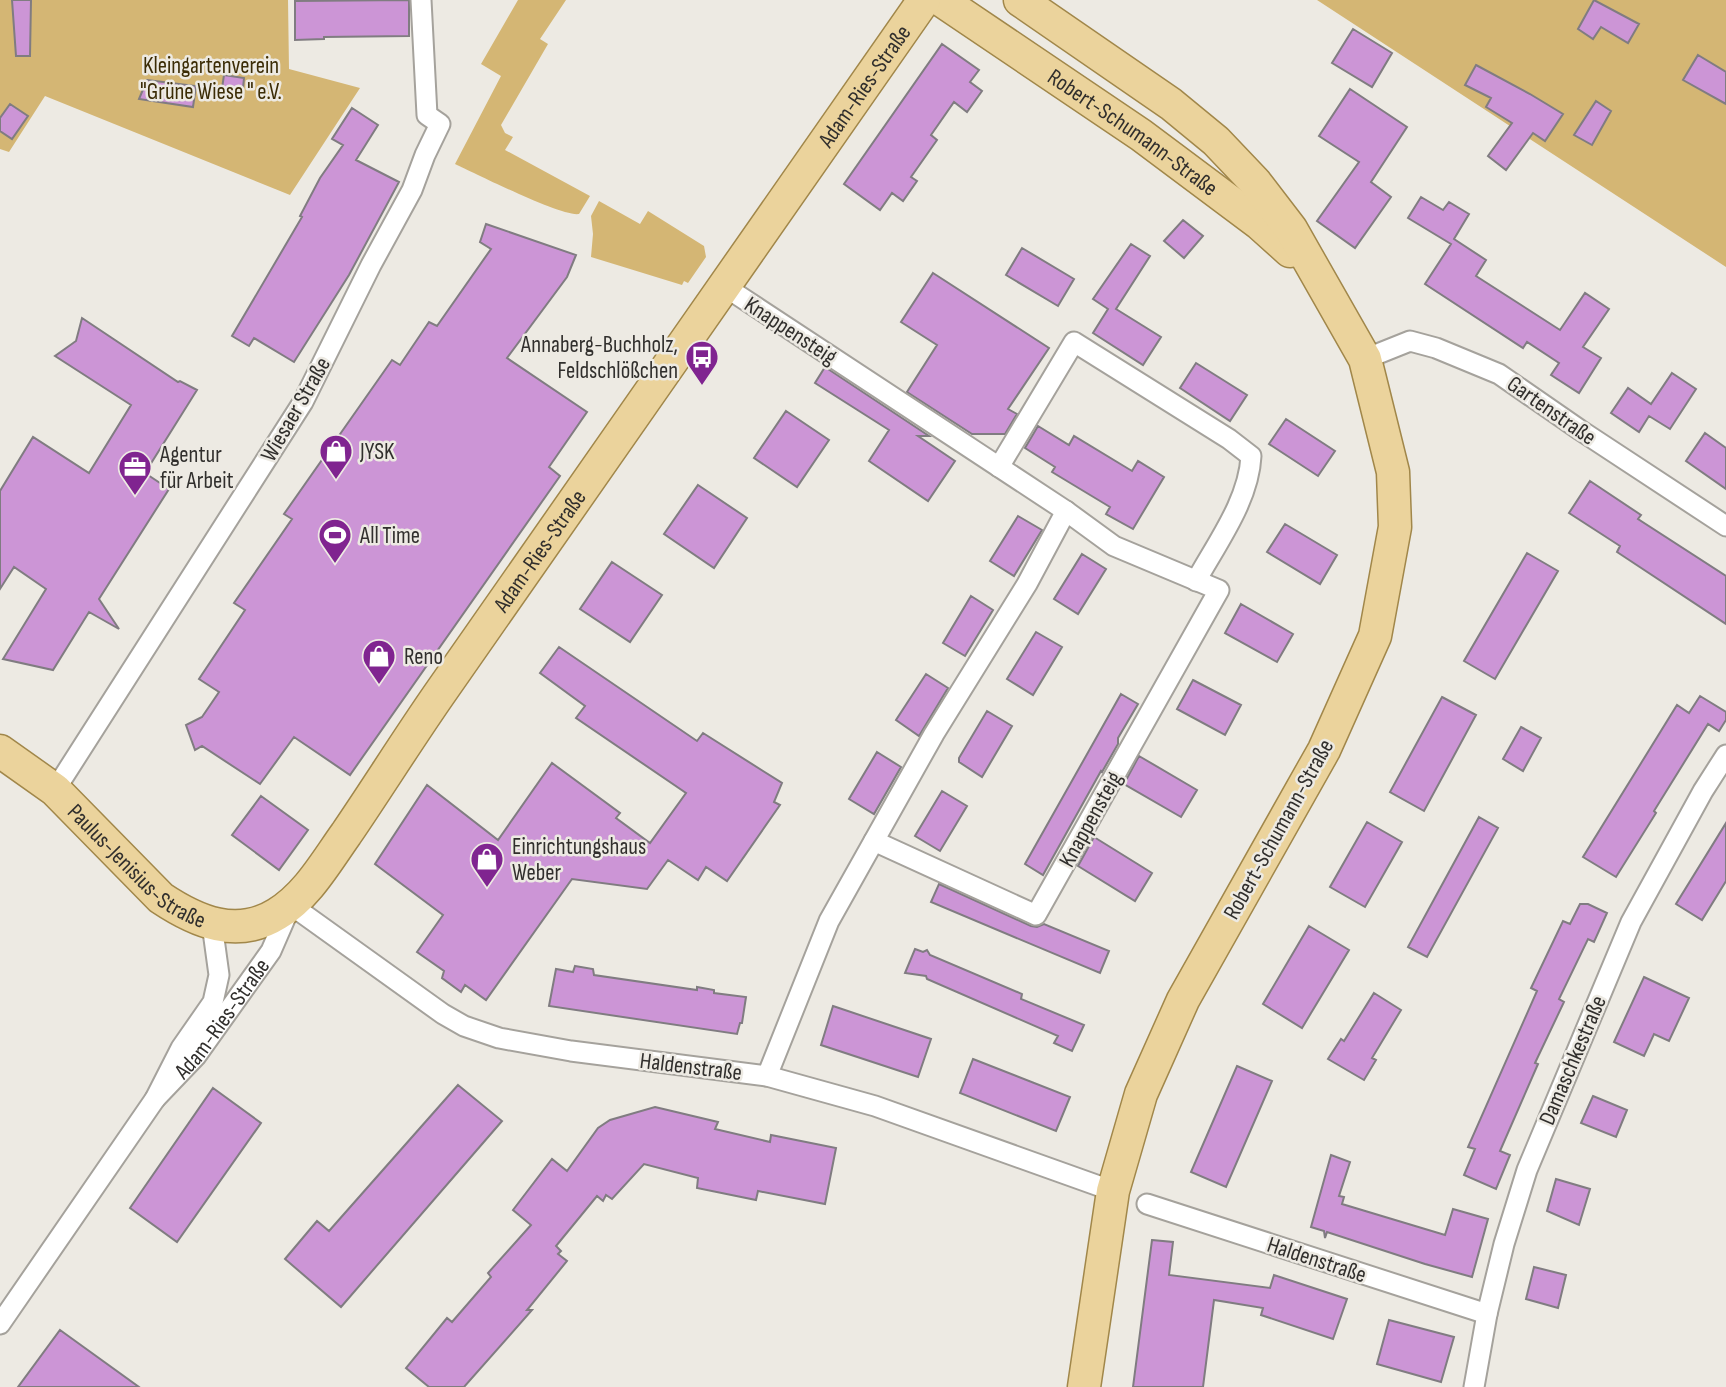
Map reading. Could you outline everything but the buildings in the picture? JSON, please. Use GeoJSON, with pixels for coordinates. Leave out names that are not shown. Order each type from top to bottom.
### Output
{"type":"FeatureCollection","features":[{"type":"Feature","properties":{"kind":"main road","name":"Adam-Ries-Straße"},"geometry":{"type":"LineString","coordinates":[[291,905],[327,861],[438,695],[924,0]]}},
{"type":"Feature","properties":{"kind":"main road","name":"Robert-Schumann-Straße"},"geometry":{"type":"LineString","coordinates":[[941,0],[1203,180],[1260,224],[1315,273]]}},
{"type":"Feature","properties":{"kind":"main road","name":"Robert-Schumann-Straße"},"geometry":{"type":"LineString","coordinates":[[1020,0],[1171,104],[1216,141],[1255,182],[1291,229],[1365,359],[1392,472],[1395,527],[1376,636],[1324,750],[1183,1000],[1141,1094],[1114,1191],[1084,1387]]}},
{"type":"Feature","properties":{"kind":"main road","name":"Paulus-Jenisius-Straße"},"geometry":{"type":"LineString","coordinates":[[0,751],[55,790],[162,898],[181,912],[212,924],[246,926],[275,916],[291,905]]}},
{"type":"Feature","properties":{"kind":"street","name":"Wiesaer Straße"},"geometry":{"type":"LineString","coordinates":[[55,790],[303,402],[371,265],[412,190],[440,124],[427,115],[421,0]]}},
{"type":"Feature","properties":{"kind":"street","name":"Knappensteig"},"geometry":{"type":"LineString","coordinates":[[724,286],[1066,511],[1114,546],[1219,590],[1035,915],[874,841]]}},
{"type":"Feature","properties":{"kind":"street","name":"Gartenstraße"},"geometry":{"type":"LineString","coordinates":[[1365,359],[1410,341],[1436,348],[1499,374],[1726,526]]}},
{"type":"Feature","properties":{"kind":"street"},"geometry":{"type":"LineString","coordinates":[[999,467],[1074,342],[1229,439],[1251,456],[1250,475],[1233,513],[1196,581]]}},
{"type":"Feature","properties":{"kind":"street"},"geometry":{"type":"LineString","coordinates":[[767,1076],[829,921],[934,734],[1027,584],[1066,511]]}},
{"type":"Feature","properties":{"kind":"street","name":"Damaschkestraße"},"geometry":{"type":"LineString","coordinates":[[1474,1387],[1487,1314],[1504,1244],[1527,1170],[1620,947],[1703,791],[1726,755]]}},
{"type":"Feature","properties":{"kind":"street","name":"Haldenstraße"},"geometry":{"type":"LineString","coordinates":[[291,905],[443,1014],[464,1026],[499,1038],[570,1051],[767,1076],[875,1106],[1114,1191]]}},
{"type":"Feature","properties":{"kind":"street","name":"Adam-Ries-Straße"},"geometry":{"type":"LineString","coordinates":[[155,1099],[196,1056],[271,950],[291,905]]}},
{"type":"Feature","properties":{"kind":"street","name":"Adam-Ries-Straße"},"geometry":{"type":"LineString","coordinates":[[0,1324],[155,1099],[181,1048],[213,1002],[219,975],[212,924]]}},
{"type":"Feature","properties":{"kind":"street","name":"Haldenstraße"},"geometry":{"type":"LineString","coordinates":[[1147,1204],[1487,1314]]}},
{"type":"Feature","properties":{"kind":"green space","name":"Kleingartenverein \"Grüne Wiese \" e.V."},"geometry":{"type":"Polygon","coordinates":[[[0,0],[288,0],[289,69],[360,88],[290,195],[45,96],[9,152],[0,149],[0,0]]]}},
{"type":"Feature","properties":{"kind":"green space"},"geometry":{"type":"Polygon","coordinates":[[[518,0],[566,0],[540,39],[548,44],[501,125],[505,133],[513,137],[505,150],[590,196],[579,214],[555,209],[455,164],[501,76],[481,64],[518,0]]]}},
{"type":"Feature","properties":{"kind":"green space"},"geometry":{"type":"Polygon","coordinates":[[[1317,0],[1726,0],[1726,267],[1317,0]]]}},
{"type":"Feature","properties":{"kind":"green space"},"geometry":{"type":"Polygon","coordinates":[[[599,201],[640,224],[648,211],[704,246],[706,257],[688,283],[684,281],[682,285],[591,257],[591,216],[599,201]]]}},
{"type":"Feature","properties":{"kind":"place","name":"Annaberg-Buchholz, Feldschlößchen"},"geometry":{"type":"Point","coordinates":[702,387]}},
{"type":"Feature","properties":{"kind":"place","name":"JYSK"},"geometry":{"type":"Point","coordinates":[336,481]}},
{"type":"Feature","properties":{"kind":"place","name":"Agentur für Arbeit"},"geometry":{"type":"Point","coordinates":[135,497]}},
{"type":"Feature","properties":{"kind":"place","name":"All Time"},"geometry":{"type":"Point","coordinates":[335,565]}},
{"type":"Feature","properties":{"kind":"place","name":"Reno"},"geometry":{"type":"Point","coordinates":[379,686]}},
{"type":"Feature","properties":{"kind":"place","name":"Einrichtungshaus Weber"},"geometry":{"type":"Point","coordinates":[487,889]}}]}
